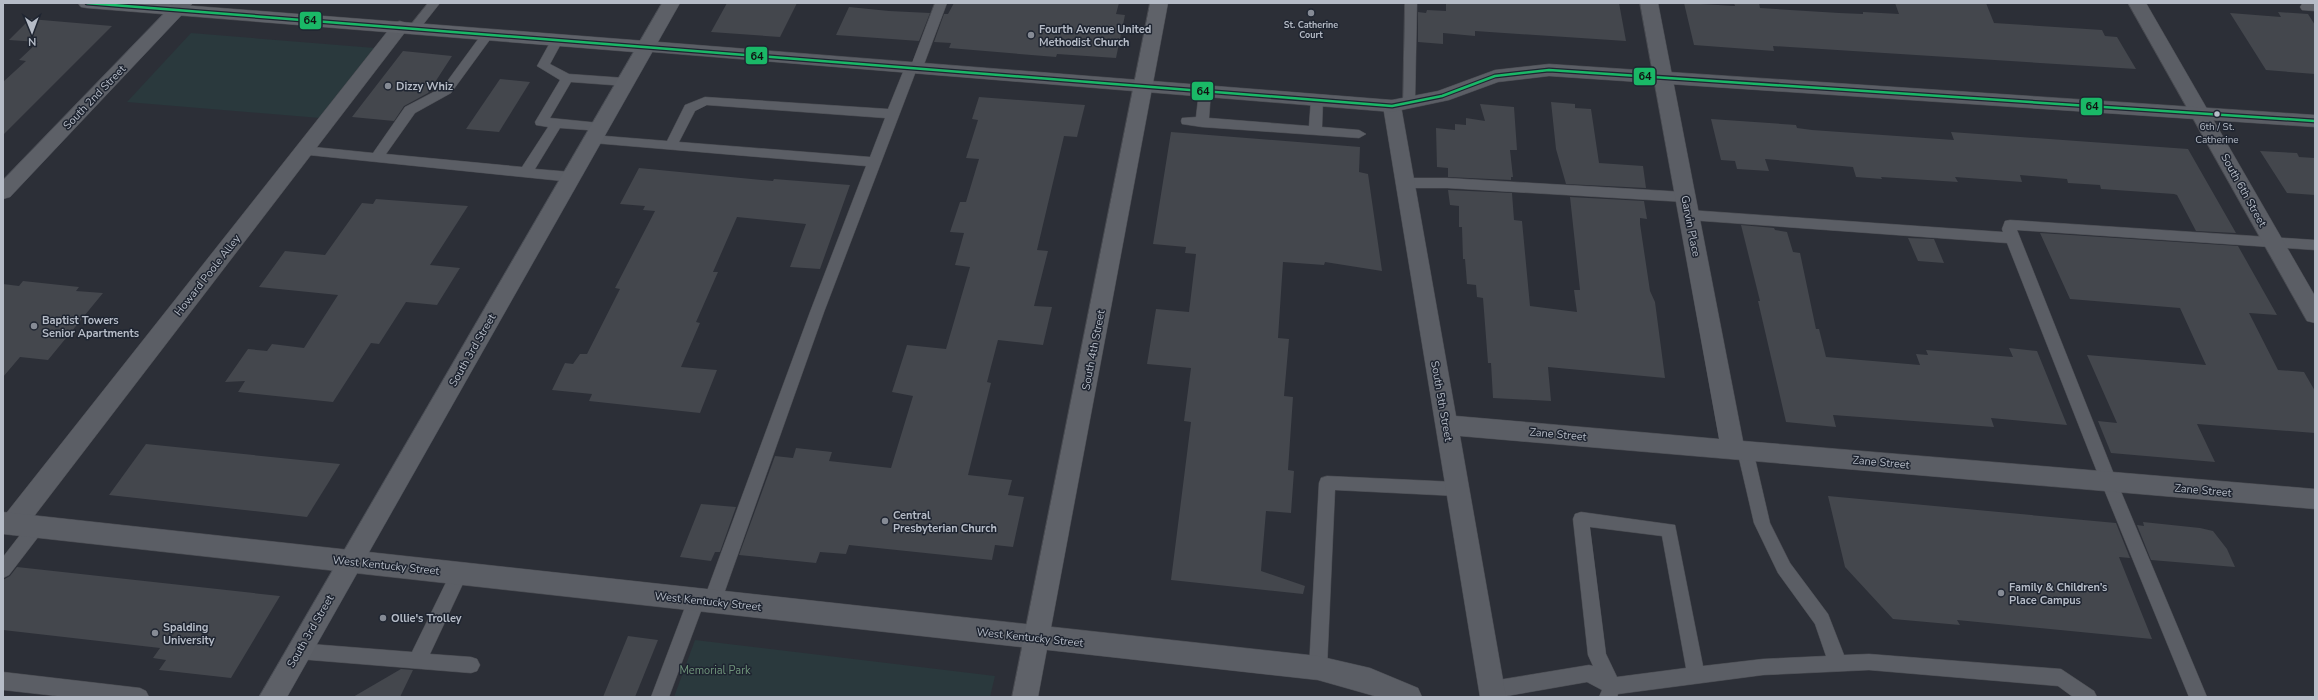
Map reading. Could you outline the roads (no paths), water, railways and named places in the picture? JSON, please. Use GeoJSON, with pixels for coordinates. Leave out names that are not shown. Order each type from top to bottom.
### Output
{"type":"FeatureCollection","features":[{"type":"Feature","properties":{"kind":"main road"},"geometry":{"type":"LineString","coordinates":[[87,3],[181,6],[557,40],[646,46]]}},
{"type":"Feature","properties":{"kind":"main road","name":"South 3rd Street"},"geometry":{"type":"LineString","coordinates":[[272,697],[671,3]]}},
{"type":"Feature","properties":{"kind":"main road","name":"South 4th Street"},"geometry":{"type":"LineString","coordinates":[[1025,697],[1159,3]]}},
{"type":"Feature","properties":{"kind":"main road","name":"South 2nd Street"},"geometry":{"type":"LineString","coordinates":[[3,192],[181,6]]}},
{"type":"Feature","properties":{"kind":"street","name":"Garvin Place"},"geometry":{"type":"LineString","coordinates":[[1649,3],[1687,206],[1739,449]]}},
{"type":"Feature","properties":{"kind":"street","name":"South 6th Street"},"geometry":{"type":"LineString","coordinates":[[2137,3],[2315,315]]}},
{"type":"Feature","properties":{"kind":"street","name":"Howard Poole Alley"},"geometry":{"type":"LineString","coordinates":[[17,525],[304,150],[407,27]]}},
{"type":"Feature","properties":{"kind":"street"},"geometry":{"type":"LineString","coordinates":[[646,46],[1205,91],[1400,104],[1442,96],[1495,76],[1530,70],[1571,70],[2315,121]]}},
{"type":"Feature","properties":{"kind":"street","name":"South 5th Street"},"geometry":{"type":"LineString","coordinates":[[1400,104],[1405,183],[1492,694]]}},
{"type":"Feature","properties":{"kind":"street","name":"Zane Street"},"geometry":{"type":"LineString","coordinates":[[1446,425],[2315,499]]}},
{"type":"Feature","properties":{"kind":"street","name":"West Kentucky Street"},"geometry":{"type":"LineString","coordinates":[[17,525],[1318,668],[1370,681],[1409,697]]}},
{"type":"Feature","properties":{"kind":"lane"},"geometry":{"type":"LineString","coordinates":[[407,27],[434,3]]}},
{"type":"Feature","properties":{"kind":"lane"},"geometry":{"type":"LineString","coordinates":[[660,697],[704,601],[893,114],[941,3]]}},
{"type":"Feature","properties":{"kind":"lane"},"geometry":{"type":"LineString","coordinates":[[1400,104],[1411,3]]}},
{"type":"Feature","properties":{"kind":"lane"},"geometry":{"type":"LineString","coordinates":[[376,158],[410,110],[447,90],[488,34]]}},
{"type":"Feature","properties":{"kind":"lane"},"geometry":{"type":"LineString","coordinates":[[557,40],[543,66],[567,78],[625,82]]}},
{"type":"Feature","properties":{"kind":"lane"},"geometry":{"type":"LineString","coordinates":[[567,78],[541,122],[596,133],[671,145],[874,162]]}},
{"type":"Feature","properties":{"kind":"lane"},"geometry":{"type":"LineString","coordinates":[[1202,123],[1205,91]]}},
{"type":"Feature","properties":{"kind":"lane"},"geometry":{"type":"LineString","coordinates":[[1315,131],[1317,99]]}},
{"type":"Feature","properties":{"kind":"lane"},"geometry":{"type":"LineString","coordinates":[[671,145],[690,108],[705,101],[893,114]]}},
{"type":"Feature","properties":{"kind":"lane"},"geometry":{"type":"LineString","coordinates":[[1187,122],[1359,134]]}},
{"type":"Feature","properties":{"kind":"lane"},"geometry":{"type":"LineString","coordinates":[[526,172],[557,124]]}},
{"type":"Feature","properties":{"kind":"lane"},"geometry":{"type":"LineString","coordinates":[[304,150],[572,177]]}},
{"type":"Feature","properties":{"kind":"lane"},"geometry":{"type":"LineString","coordinates":[[1405,183],[1447,184],[2013,238]]}},
{"type":"Feature","properties":{"kind":"lane"},"geometry":{"type":"LineString","coordinates":[[2198,697],[2109,482],[2009,229],[2010,225],[2315,245]]}},
{"type":"Feature","properties":{"kind":"lane"},"geometry":{"type":"LineString","coordinates":[[1739,449],[1762,523],[1784,568],[1822,620],[1838,663]]}},
{"type":"Feature","properties":{"kind":"lane"},"geometry":{"type":"LineString","coordinates":[[1318,668],[1327,483],[1457,489]]}},
{"type":"Feature","properties":{"kind":"lane"},"geometry":{"type":"LineString","coordinates":[[1610,691],[1597,655],[1581,519],[1669,530],[1696,675]]}},
{"type":"Feature","properties":{"kind":"lane"},"geometry":{"type":"LineString","coordinates":[[3,570],[17,525]]}},
{"type":"Feature","properties":{"kind":"lane"},"geometry":{"type":"LineString","coordinates":[[417,661],[459,573]]}},
{"type":"Feature","properties":{"kind":"lane"},"geometry":{"type":"LineString","coordinates":[[298,652],[471,665]]}},
{"type":"Feature","properties":{"kind":"lane"},"geometry":{"type":"LineString","coordinates":[[1610,691],[1696,675],[1763,667],[1869,662],[2061,678],[2088,697]]}},
{"type":"Feature","properties":{"kind":"lane"},"geometry":{"type":"LineString","coordinates":[[1492,694],[1589,673],[1610,691]]}},
{"type":"Feature","properties":{"kind":"lane"},"geometry":{"type":"LineString","coordinates":[[3,681],[140,697]]}},
{"type":"Feature","properties":{"kind":"place","name":"St. Catherine Court"},"geometry":{"type":"Point","coordinates":[1311,13]}},
{"type":"Feature","properties":{"kind":"place","name":"Fourth Avenue United Methodist Church"},"geometry":{"type":"Point","coordinates":[1031,35]}},
{"type":"Feature","properties":{"kind":"place","name":"Dizzy Whiz"},"geometry":{"type":"Point","coordinates":[388,86]}},
{"type":"Feature","properties":{"kind":"place","name":"6th / St. Catherine"},"geometry":{"type":"Point","coordinates":[2217,114]}},
{"type":"Feature","properties":{"kind":"place","name":"Baptist Towers Senior Apartments"},"geometry":{"type":"Point","coordinates":[34,326]}},
{"type":"Feature","properties":{"kind":"place","name":"Central Presbyterian Church"},"geometry":{"type":"Point","coordinates":[885,521]}},
{"type":"Feature","properties":{"kind":"place","name":"Family & Children’s Place Campus"},"geometry":{"type":"Point","coordinates":[2001,593]}},
{"type":"Feature","properties":{"kind":"place","name":"Ollie's Trolley"},"geometry":{"type":"Point","coordinates":[383,618]}},
{"type":"Feature","properties":{"kind":"place","name":"Spalding University"},"geometry":{"type":"Point","coordinates":[155,633]}},
{"type":"Feature","properties":{"kind":"park label","name":"Memorial Park"},"geometry":{"type":"Point","coordinates":[715,670]}}]}
